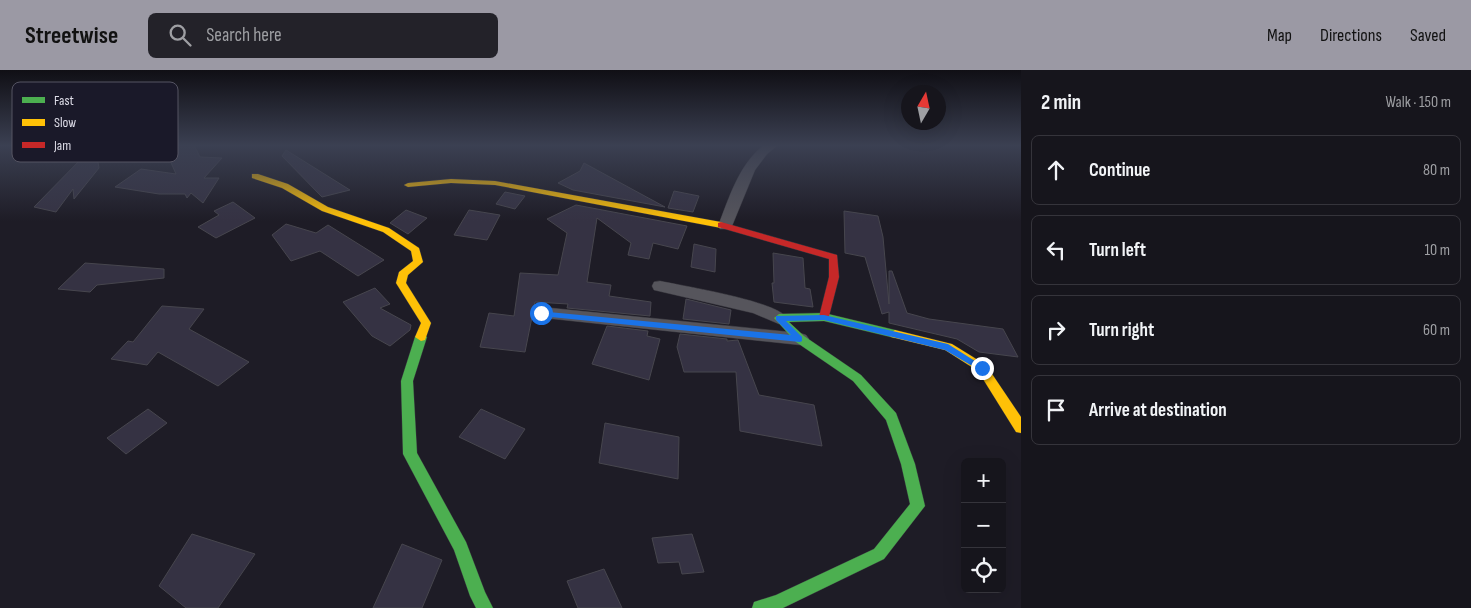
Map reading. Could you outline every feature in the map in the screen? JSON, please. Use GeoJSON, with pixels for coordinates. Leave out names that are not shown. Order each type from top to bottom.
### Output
{"type":"FeatureCollection","features":[{"type":"Feature","properties":{"kind":"street"},"geometry":{"type":"LineString","coordinates":[[725,226],[745,177],[750,170]]}},
{"type":"Feature","properties":{"kind":"street"},"geometry":{"type":"LineString","coordinates":[[255,176],[285,186],[325,209],[386,230],[416,250],[418,262],[403,274],[401,283],[426,323],[407,381],[410,454],[461,547],[478,596],[485,608]]}},
{"type":"Feature","properties":{"kind":"street"},"geometry":{"type":"LineString","coordinates":[[408,185],[451,181],[495,183],[725,226],[834,257],[834,277],[824,317]]}},
{"type":"Feature","properties":{"kind":"street"},"geometry":{"type":"LineString","coordinates":[[660,286],[758,308],[779,318],[800,339],[857,378],[891,417],[908,464],[918,506],[879,554],[778,602],[760,608]]}},
{"type":"Feature","properties":{"kind":"street"},"geometry":{"type":"LineString","coordinates":[[541,313],[800,339]]}},
{"type":"Feature","properties":{"kind":"street"},"geometry":{"type":"LineString","coordinates":[[779,318],[824,317],[948,347],[982,368],[1021,428]]}},
{"type":"Feature","properties":{"kind":"building"},"geometry":{"type":"Polygon","coordinates":[[[70,170],[97,170],[74,199],[73,189],[56,212],[34,207],[70,170]]]}},
{"type":"Feature","properties":{"kind":"building"},"geometry":{"type":"Polygon","coordinates":[[[139,170],[176,174],[174,170],[211,170],[204,178],[219,178],[203,203],[191,193],[187,198],[185,194],[159,194],[115,187],[139,170]]]}},
{"type":"Feature","properties":{"kind":"building"},"geometry":{"type":"Polygon","coordinates":[[[296,170],[318,170],[350,190],[322,197],[296,170]]]}},
{"type":"Feature","properties":{"kind":"building"},"geometry":{"type":"Polygon","coordinates":[[[597,170],[665,207],[573,190],[558,183],[580,171],[597,170]]]}},
{"type":"Feature","properties":{"kind":"building"},"geometry":{"type":"Polygon","coordinates":[[[674,191],[699,196],[693,212],[668,208],[674,191]]]}},
{"type":"Feature","properties":{"kind":"building"},"geometry":{"type":"Polygon","coordinates":[[[505,192],[525,196],[515,209],[496,204],[505,192]]]}},
{"type":"Feature","properties":{"kind":"building"},"geometry":{"type":"Polygon","coordinates":[[[233,202],[255,218],[216,238],[198,227],[219,215],[214,211],[233,202]]]}},
{"type":"Feature","properties":{"kind":"building"},"geometry":{"type":"Polygon","coordinates":[[[576,205],[687,226],[678,249],[653,243],[649,259],[628,255],[631,243],[597,218],[587,282],[611,285],[609,296],[651,302],[650,316],[567,308],[568,304],[535,302],[525,352],[480,347],[489,313],[514,316],[520,273],[558,275],[567,233],[547,219],[576,205]]]}},
{"type":"Feature","properties":{"kind":"building"},"geometry":{"type":"Polygon","coordinates":[[[406,210],[427,218],[408,234],[390,223],[406,210]]]}},
{"type":"Feature","properties":{"kind":"building"},"geometry":{"type":"Polygon","coordinates":[[[469,210],[500,215],[487,240],[454,235],[469,210]]]}},
{"type":"Feature","properties":{"kind":"building"},"geometry":{"type":"Polygon","coordinates":[[[844,211],[878,216],[883,237],[889,304],[889,271],[892,271],[907,313],[929,319],[1003,329],[1018,357],[979,352],[957,339],[889,323],[889,312],[882,314],[865,257],[845,253],[844,211]]]}},
{"type":"Feature","properties":{"kind":"building"},"geometry":{"type":"Polygon","coordinates":[[[286,224],[316,233],[328,225],[384,260],[358,276],[320,251],[291,261],[272,235],[286,224]]]}},
{"type":"Feature","properties":{"kind":"building"},"geometry":{"type":"Polygon","coordinates":[[[694,244],[716,249],[715,272],[691,267],[694,244]]]}},
{"type":"Feature","properties":{"kind":"building"},"geometry":{"type":"Polygon","coordinates":[[[773,253],[803,258],[805,288],[810,289],[813,307],[774,302],[772,283],[774,283],[773,253]]]}},
{"type":"Feature","properties":{"kind":"building"},"geometry":{"type":"Polygon","coordinates":[[[85,263],[164,269],[164,278],[97,285],[90,292],[58,289],[85,263]]]}},
{"type":"Feature","properties":{"kind":"building"},"geometry":{"type":"Polygon","coordinates":[[[375,288],[390,304],[380,308],[411,325],[410,330],[390,346],[372,336],[343,302],[375,288]]]}},
{"type":"Feature","properties":{"kind":"building"},"geometry":{"type":"Polygon","coordinates":[[[686,299],[731,310],[729,324],[683,319],[686,299]]]}},
{"type":"Feature","properties":{"kind":"building"},"geometry":{"type":"Polygon","coordinates":[[[162,306],[204,309],[189,329],[249,362],[218,386],[158,352],[147,365],[111,359],[128,341],[133,342],[162,306]]]}},
{"type":"Feature","properties":{"kind":"building"},"geometry":{"type":"Polygon","coordinates":[[[607,326],[648,331],[647,336],[660,339],[649,380],[592,364],[607,326]]]}},
{"type":"Feature","properties":{"kind":"building"},"geometry":{"type":"Polygon","coordinates":[[[680,334],[727,339],[727,341],[738,340],[759,395],[814,405],[822,446],[740,431],[736,372],[684,372],[677,347],[680,334]]]}},
{"type":"Feature","properties":{"kind":"building"},"geometry":{"type":"Polygon","coordinates":[[[148,409],[167,423],[126,454],[107,438],[148,409]]]}},
{"type":"Feature","properties":{"kind":"building"},"geometry":{"type":"Polygon","coordinates":[[[481,409],[525,429],[505,459],[459,437],[481,409]]]}},
{"type":"Feature","properties":{"kind":"building"},"geometry":{"type":"Polygon","coordinates":[[[605,423],[679,437],[678,479],[599,463],[605,423]]]}},
{"type":"Feature","properties":{"kind":"building"},"geometry":{"type":"Polygon","coordinates":[[[192,534],[255,554],[218,608],[186,608],[159,586],[192,534]]]}},
{"type":"Feature","properties":{"kind":"building"},"geometry":{"type":"Polygon","coordinates":[[[692,534],[704,572],[682,574],[679,562],[658,563],[652,538],[692,534]]]}},
{"type":"Feature","properties":{"kind":"building"},"geometry":{"type":"Polygon","coordinates":[[[402,544],[442,560],[422,608],[373,608],[402,544]]]}},
{"type":"Feature","properties":{"kind":"building"},"geometry":{"type":"Polygon","coordinates":[[[604,569],[622,608],[578,608],[567,581],[604,569]]]}},
{"type":"Feature","properties":{"kind":"traffic: fast"},"geometry":{"type":"LineString","coordinates":[[760,608],[778,602],[879,554],[918,506],[908,464],[891,417],[857,378],[800,339],[779,318],[824,317],[895,334]]}},
{"type":"Feature","properties":{"kind":"traffic: fast"},"geometry":{"type":"LineString","coordinates":[[421,337],[407,381],[410,454],[461,547],[478,596],[485,608]]}},
{"type":"Feature","properties":{"kind":"traffic: slow"},"geometry":{"type":"LineString","coordinates":[[255,176],[285,186],[325,209],[386,230],[416,250],[418,262],[403,274],[401,283],[426,323],[421,337]]}},
{"type":"Feature","properties":{"kind":"traffic: slow"},"geometry":{"type":"LineString","coordinates":[[408,185],[451,181],[495,183],[721,225]]}},
{"type":"Feature","properties":{"kind":"traffic: slow"},"geometry":{"type":"LineString","coordinates":[[895,334],[948,347],[982,368],[1021,428]]}},
{"type":"Feature","properties":{"kind":"traffic: jam"},"geometry":{"type":"LineString","coordinates":[[721,225],[834,257],[834,277],[824,317]]}},
{"type":"Feature","properties":{"kind":"route"},"geometry":{"type":"LineString","coordinates":[[541,313],[800,339],[779,318],[824,317],[948,347],[982,368]]}}]}
